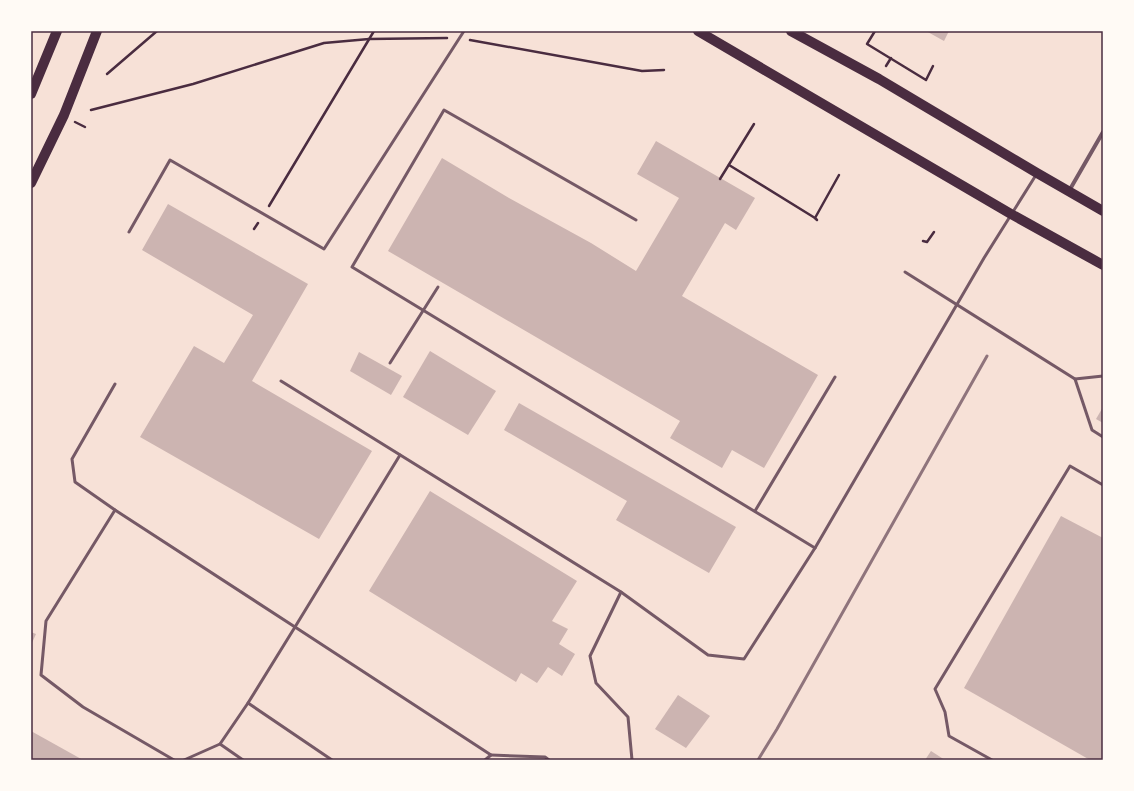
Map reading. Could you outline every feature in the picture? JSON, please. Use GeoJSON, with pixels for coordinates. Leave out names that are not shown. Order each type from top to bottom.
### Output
{"type":"FeatureCollection","features":[{"type":"Feature","properties":{"kind":"main road"},"geometry":{"type":"LineString","coordinates":[[31,94],[57,31]]}},
{"type":"Feature","properties":{"kind":"main road"},"geometry":{"type":"LineString","coordinates":[[31,183],[64,116],[97,31]]}},
{"type":"Feature","properties":{"kind":"main road"},"geometry":{"type":"LineString","coordinates":[[698,31],[1011,214],[1103,265]]}},
{"type":"Feature","properties":{"kind":"main road"},"geometry":{"type":"LineString","coordinates":[[791,31],[879,79],[1103,211]]}},
{"type":"Feature","properties":{"kind":"street"},"geometry":{"type":"LineString","coordinates":[[1068,191],[1103,132]]}},
{"type":"Feature","properties":{"kind":"lane"},"geometry":{"type":"LineString","coordinates":[[129,232],[170,160],[324,249],[464,31]]}},
{"type":"Feature","properties":{"kind":"lane"},"geometry":{"type":"LineString","coordinates":[[636,220],[444,110],[352,267],[815,548]]}},
{"type":"Feature","properties":{"kind":"lane"},"geometry":{"type":"LineString","coordinates":[[281,381],[621,592],[708,655],[744,660],[815,548],[957,305],[1037,173]]}},
{"type":"Feature","properties":{"kind":"lane"},"geometry":{"type":"LineString","coordinates":[[905,272],[1075,379],[1103,376]]}},
{"type":"Feature","properties":{"kind":"lane"},"geometry":{"type":"LineString","coordinates":[[390,363],[438,287]]}},
{"type":"Feature","properties":{"kind":"lane"},"geometry":{"type":"LineString","coordinates":[[755,511],[835,377]]}},
{"type":"Feature","properties":{"kind":"lane"},"geometry":{"type":"LineString","coordinates":[[1075,379],[1092,430],[1103,437]]}},
{"type":"Feature","properties":{"kind":"lane"},"geometry":{"type":"LineString","coordinates":[[115,384],[72,459],[75,482],[115,510],[491,755],[545,757],[550,760]]}},
{"type":"Feature","properties":{"kind":"lane"},"geometry":{"type":"LineString","coordinates":[[184,760],[220,744],[248,703],[400,455]]}},
{"type":"Feature","properties":{"kind":"lane"},"geometry":{"type":"LineString","coordinates":[[992,760],[949,736],[945,712],[935,690],[1070,466],[1103,484]]}},
{"type":"Feature","properties":{"kind":"lane"},"geometry":{"type":"LineString","coordinates":[[115,510],[46,622],[41,675],[83,707],[174,760]]}},
{"type":"Feature","properties":{"kind":"lane"},"geometry":{"type":"LineString","coordinates":[[621,592],[590,656],[596,683],[628,717],[632,760]]}},
{"type":"Feature","properties":{"kind":"lane"},"geometry":{"type":"LineString","coordinates":[[248,703],[332,760]]}},
{"type":"Feature","properties":{"kind":"lane"},"geometry":{"type":"LineString","coordinates":[[220,744],[243,760]]}},
{"type":"Feature","properties":{"kind":"lane"},"geometry":{"type":"LineString","coordinates":[[485,760],[491,755]]}},
{"type":"Feature","properties":{"kind":"path"},"geometry":{"type":"LineString","coordinates":[[107,74],[157,31]]}},
{"type":"Feature","properties":{"kind":"path"},"geometry":{"type":"LineString","coordinates":[[254,229],[374,31]]}},
{"type":"Feature","properties":{"kind":"path"},"geometry":{"type":"LineString","coordinates":[[875,31],[867,44],[926,80],[933,66]]}},
{"type":"Feature","properties":{"kind":"path"},"geometry":{"type":"LineString","coordinates":[[92,110],[192,84],[324,43],[369,39],[460,38],[642,70],[664,70]]}},
{"type":"Feature","properties":{"kind":"path"},"geometry":{"type":"LineString","coordinates":[[720,179],[754,124]]}},
{"type":"Feature","properties":{"kind":"path"},"geometry":{"type":"LineString","coordinates":[[728,165],[816,219],[839,174]]}},
{"type":"Feature","properties":{"kind":"path"},"geometry":{"type":"LineString","coordinates":[[923,241],[927,242],[934,232]]}},
{"type":"Feature","properties":{"kind":"building"},"geometry":{"type":"Polygon","coordinates":[[[926,31],[949,31],[944,41],[926,31]]]}},
{"type":"Feature","properties":{"kind":"building"},"geometry":{"type":"Polygon","coordinates":[[[656,141],[755,198],[736,230],[725,223],[682,296],[818,375],[764,468],[732,450],[722,468],[670,438],[680,421],[388,251],[442,158],[509,198],[591,243],[636,271],[679,198],[637,174],[656,141]]]}},
{"type":"Feature","properties":{"kind":"building"},"geometry":{"type":"Polygon","coordinates":[[[168,204],[308,284],[252,381],[372,451],[319,539],[140,437],[194,346],[224,363],[253,315],[142,250],[168,204]]]}},
{"type":"Feature","properties":{"kind":"building"},"geometry":{"type":"Polygon","coordinates":[[[430,351],[496,391],[468,435],[403,397],[430,351]]]}},
{"type":"Feature","properties":{"kind":"building"},"geometry":{"type":"Polygon","coordinates":[[[359,352],[402,376],[391,395],[350,371],[359,352]]]}},
{"type":"Feature","properties":{"kind":"building"},"geometry":{"type":"Polygon","coordinates":[[[519,403],[736,527],[709,573],[616,520],[627,501],[504,430],[519,403]]]}},
{"type":"Feature","properties":{"kind":"building"},"geometry":{"type":"Polygon","coordinates":[[[1103,407],[1103,423],[1096,419],[1103,407]]]}},
{"type":"Feature","properties":{"kind":"building"},"geometry":{"type":"Polygon","coordinates":[[[430,491],[577,581],[552,621],[568,629],[559,644],[575,654],[562,676],[548,667],[537,683],[521,673],[516,682],[369,591],[430,491]]]}},
{"type":"Feature","properties":{"kind":"building"},"geometry":{"type":"Polygon","coordinates":[[[1061,516],[1103,538],[1103,760],[1090,760],[964,688],[1061,516]]]}},
{"type":"Feature","properties":{"kind":"building"},"geometry":{"type":"Polygon","coordinates":[[[31,632],[36,634],[31,645],[31,632]]]}},
{"type":"Feature","properties":{"kind":"building"},"geometry":{"type":"Polygon","coordinates":[[[678,695],[710,716],[686,748],[655,729],[678,695]]]}},
{"type":"Feature","properties":{"kind":"building"},"geometry":{"type":"Polygon","coordinates":[[[31,731],[83,760],[31,760],[31,731]]]}},
{"type":"Feature","properties":{"kind":"building"},"geometry":{"type":"Polygon","coordinates":[[[931,751],[945,760],[925,760],[931,751]]]}},
{"type":"Feature","properties":{"kind":"railway"},"geometry":{"type":"LineString","coordinates":[[758,760],[777,729],[987,356]]}}]}
